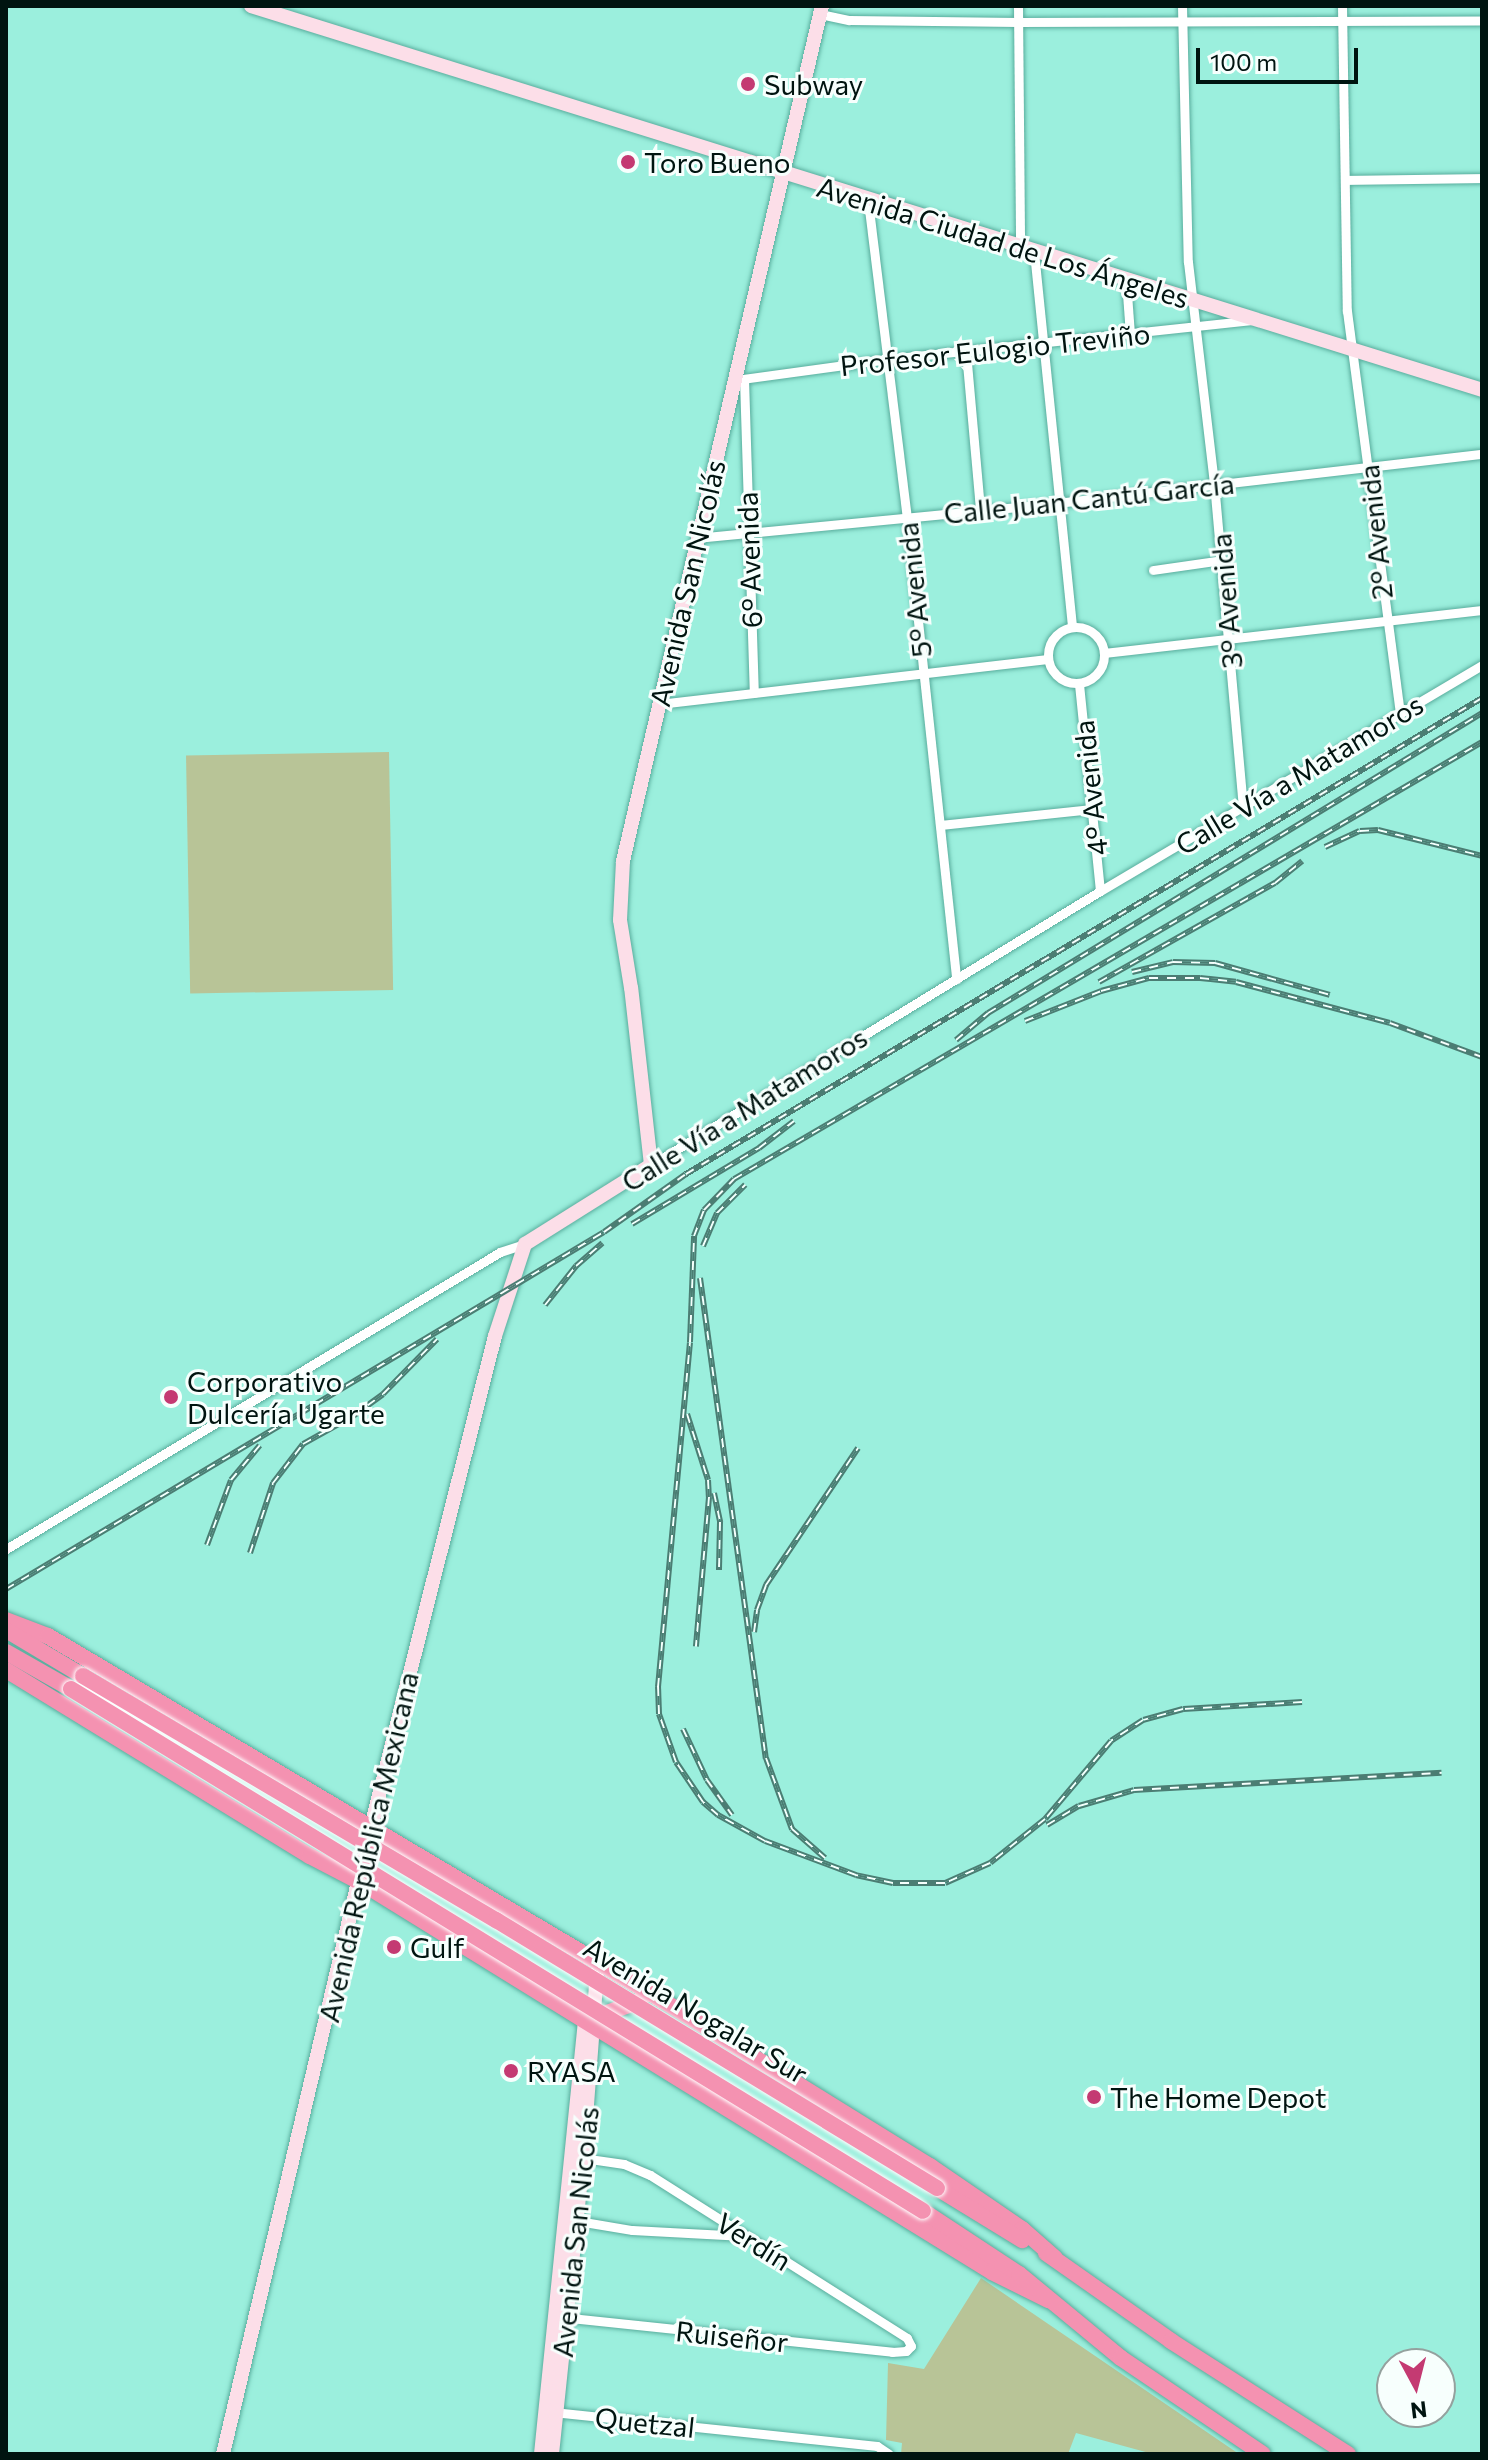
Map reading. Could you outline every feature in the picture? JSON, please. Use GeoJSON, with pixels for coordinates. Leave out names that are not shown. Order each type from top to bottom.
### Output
{"type":"FeatureCollection","features":[{"type":"Feature","properties":{"kind":"highway"},"geometry":{"type":"LineString","coordinates":[[6,1620],[48,1636],[665,2002],[930,2166],[1022,2229],[1055,2258]]}},
{"type":"Feature","properties":{"kind":"highway","name":"Avenida Nogalar Sur"},"geometry":{"type":"LineString","coordinates":[[6,1630],[496,1920],[1055,2258],[1171,2341],[1348,2454]]}},
{"type":"Feature","properties":{"kind":"highway","name":"Avenida Nogalar Sur"},"geometry":{"type":"LineString","coordinates":[[6,1652],[923,2211],[1019,2274],[1121,2358],[1263,2454]]}},
{"type":"Feature","properties":{"kind":"highway"},"geometry":{"type":"LineString","coordinates":[[6,1670],[310,1856],[360,1882],[591,2022],[992,2272],[1048,2300]]}},
{"type":"Feature","properties":{"kind":"highway"},"geometry":{"type":"LineString","coordinates":[[262,1826],[283,1824],[294,1816],[299,1802],[296,1785]]}},
{"type":"Feature","properties":{"kind":"highway"},"geometry":{"type":"LineString","coordinates":[[310,1856],[341,1851],[371,1827]]}},
{"type":"Feature","properties":{"kind":"highway"},"geometry":{"type":"LineString","coordinates":[[360,1882],[386,1863],[425,1859]]}},
{"type":"Feature","properties":{"kind":"highway"},"geometry":{"type":"LineString","coordinates":[[431,1926],[434,1912],[449,1894],[474,1888]]}},
{"type":"Feature","properties":{"kind":"highway"},"geometry":{"type":"LineString","coordinates":[[591,2022],[636,2001],[665,2002]]}},
{"type":"Feature","properties":{"kind":"highway"},"geometry":{"type":"LineString","coordinates":[[624,2044],[635,2021],[665,2002]]}},
{"type":"Feature","properties":{"kind":"street","name":"Avenida Ciudad de Los Ángeles"},"geometry":{"type":"LineString","coordinates":[[251,6],[868,201],[1482,390]]}},
{"type":"Feature","properties":{"kind":"street"},"geometry":{"type":"LineString","coordinates":[[1018,6],[1027,250],[1041,344],[1072,627]]}},
{"type":"Feature","properties":{"kind":"street","name":"3° Avenida"},"geometry":{"type":"LineString","coordinates":[[1182,6],[1186,237],[1230,638],[1243,806]]}},
{"type":"Feature","properties":{"kind":"street","name":"2° Avenida"},"geometry":{"type":"LineString","coordinates":[[1342,6],[1347,311],[1385,621],[1400,715]]}},
{"type":"Feature","properties":{"kind":"street","name":"Avenida San Nicolás"},"geometry":{"type":"LineString","coordinates":[[651,1165],[620,920],[623,861],[695,538],[739,379],[782,174],[821,10]]}},
{"type":"Feature","properties":{"kind":"street"},"geometry":{"type":"LineString","coordinates":[[821,10],[849,20],[1182,23],[1482,20]]}},
{"type":"Feature","properties":{"kind":"street"},"geometry":{"type":"LineString","coordinates":[[1345,180],[1482,178]]}},
{"type":"Feature","properties":{"kind":"street","name":"5° Avenida"},"geometry":{"type":"LineString","coordinates":[[868,201],[907,518],[956,979]]}},
{"type":"Feature","properties":{"kind":"street"},"geometry":{"type":"LineString","coordinates":[[1126,280],[1130,335]]}},
{"type":"Feature","properties":{"kind":"street","name":"Profesor Eulogio Treviño"},"geometry":{"type":"LineString","coordinates":[[739,379],[888,359],[1196,328],[1255,319]]}},
{"type":"Feature","properties":{"kind":"street"},"geometry":{"type":"LineString","coordinates":[[966,352],[980,509]]}},
{"type":"Feature","properties":{"kind":"street","name":"6° Avenida"},"geometry":{"type":"LineString","coordinates":[[739,379],[749,534],[754,693]]}},
{"type":"Feature","properties":{"kind":"street","name":"Calle Juan Cantú García"},"geometry":{"type":"LineString","coordinates":[[695,538],[1057,503],[1482,454]]}},
{"type":"Feature","properties":{"kind":"street"},"geometry":{"type":"LineString","coordinates":[[1153,570],[1222,560]]}},
{"type":"Feature","properties":{"kind":"street"},"geometry":{"type":"LineString","coordinates":[[1104,653],[1482,610]]}},
{"type":"Feature","properties":{"kind":"street"},"geometry":{"type":"LineString","coordinates":[[1072,627],[1090,630],[1097,636],[1104,653],[1098,673],[1079,684],[1055,676],[1047,659],[1047,650],[1056,635],[1072,627]]}},
{"type":"Feature","properties":{"kind":"street"},"geometry":{"type":"LineString","coordinates":[[659,704],[1047,659]]}},
{"type":"Feature","properties":{"kind":"street","name":"Calle Vía a Matamoros"},"geometry":{"type":"LineString","coordinates":[[6,1549],[500,1252],[525,1244],[1100,891],[1482,665]]}},
{"type":"Feature","properties":{"kind":"street","name":"4° Avenida"},"geometry":{"type":"LineString","coordinates":[[1079,684],[1100,891]]}},
{"type":"Feature","properties":{"kind":"street"},"geometry":{"type":"LineString","coordinates":[[940,825],[1092,809]]}},
{"type":"Feature","properties":{"kind":"street","name":"Avenida República Mexicana"},"geometry":{"type":"LineString","coordinates":[[223,2454],[371,1827],[495,1336],[525,1244]]}},
{"type":"Feature","properties":{"kind":"street","name":"Avenida San Nicolás"},"geometry":{"type":"LineString","coordinates":[[541,2454],[551,2411],[597,1962]]}},
{"type":"Feature","properties":{"kind":"street","name":"Avenida San Nicolás"},"geometry":{"type":"LineString","coordinates":[[571,2220],[583,2158],[591,2022]]}},
{"type":"Feature","properties":{"kind":"street","name":"Verdín"},"geometry":{"type":"LineString","coordinates":[[583,2158],[624,2164],[650,2175],[907,2338],[909,2349]]}},
{"type":"Feature","properties":{"kind":"street"},"geometry":{"type":"LineString","coordinates":[[571,2220],[632,2230],[747,2236]]}},
{"type":"Feature","properties":{"kind":"street","name":"Ruiseñor"},"geometry":{"type":"LineString","coordinates":[[561,2317],[867,2350],[901,2352],[909,2349]]}},
{"type":"Feature","properties":{"kind":"street","name":"Avenida San Nicolás"},"geometry":{"type":"LineString","coordinates":[[551,2411],[552,2454]]}},
{"type":"Feature","properties":{"kind":"street","name":"Quetzal"},"geometry":{"type":"LineString","coordinates":[[551,2411],[877,2446],[888,2453]]}},
{"type":"Feature","properties":{"kind":"green space"},"geometry":{"type":"Polygon","coordinates":[[[389,752],[393,990],[190,994],[186,756],[389,752]]]}},
{"type":"Feature","properties":{"kind":"green space"},"geometry":{"type":"Polygon","coordinates":[[[981,2278],[1239,2454],[1153,2454],[1076,2433],[1068,2454],[901,2454],[902,2443],[886,2440],[888,2363],[924,2369],[981,2278]]]}},
{"type":"Feature","properties":{"kind":"railway"},"geometry":{"type":"LineString","coordinates":[[6,1589],[604,1232],[686,1174],[1482,698]]}},
{"type":"Feature","properties":{"kind":"railway"},"geometry":{"type":"LineString","coordinates":[[956,1040],[988,1013],[1482,713]]}},
{"type":"Feature","properties":{"kind":"railway"},"geometry":{"type":"LineString","coordinates":[[1302,1702],[1183,1709],[1143,1720],[1111,1741],[1045,1819],[990,1863],[945,1883],[893,1883],[856,1875],[765,1841],[718,1815],[703,1802],[676,1762],[659,1714],[658,1687],[690,1342],[694,1236],[704,1210],[734,1179],[1482,742]]}},
{"type":"Feature","properties":{"kind":"railway"},"geometry":{"type":"LineString","coordinates":[[1325,847],[1360,831],[1378,830],[1482,856]]}},
{"type":"Feature","properties":{"kind":"railway"},"geometry":{"type":"LineString","coordinates":[[1099,982],[1275,883],[1302,861]]}},
{"type":"Feature","properties":{"kind":"railway"},"geometry":{"type":"LineString","coordinates":[[1132,972],[1173,962],[1215,963],[1330,995]]}},
{"type":"Feature","properties":{"kind":"railway"},"geometry":{"type":"LineString","coordinates":[[1025,1021],[1101,991],[1149,978],[1200,978],[1236,982],[1390,1023],[1482,1057]]}},
{"type":"Feature","properties":{"kind":"railway"},"geometry":{"type":"LineString","coordinates":[[632,1224],[759,1148],[794,1121]]}},
{"type":"Feature","properties":{"kind":"railway"},"geometry":{"type":"LineString","coordinates":[[703,1246],[717,1213],[745,1185]]}},
{"type":"Feature","properties":{"kind":"railway"},"geometry":{"type":"LineString","coordinates":[[545,1305],[576,1266],[602,1243]]}},
{"type":"Feature","properties":{"kind":"railway"},"geometry":{"type":"LineString","coordinates":[[700,1278],[766,1758],[792,1829],[825,1858]]}},
{"type":"Feature","properties":{"kind":"railway"},"geometry":{"type":"LineString","coordinates":[[250,1553],[273,1483],[303,1444],[353,1416],[383,1394],[437,1339]]}},
{"type":"Feature","properties":{"kind":"railway"},"geometry":{"type":"LineString","coordinates":[[687,1414],[708,1480],[709,1497],[696,1646]]}},
{"type":"Feature","properties":{"kind":"railway"},"geometry":{"type":"LineString","coordinates":[[207,1545],[231,1480],[260,1445]]}},
{"type":"Feature","properties":{"kind":"railway"},"geometry":{"type":"LineString","coordinates":[[754,1632],[757,1610],[766,1585],[858,1448]]}},
{"type":"Feature","properties":{"kind":"railway"},"geometry":{"type":"LineString","coordinates":[[714,1493],[720,1522],[719,1570]]}},
{"type":"Feature","properties":{"kind":"railway"},"geometry":{"type":"LineString","coordinates":[[683,1729],[707,1780],[732,1815]]}},
{"type":"Feature","properties":{"kind":"railway"},"geometry":{"type":"LineString","coordinates":[[1047,1825],[1079,1806],[1134,1790],[1442,1773]]}},
{"type":"Feature","properties":{"kind":"place","name":"Subway"},"geometry":{"type":"Point","coordinates":[748,84]}},
{"type":"Feature","properties":{"kind":"place","name":"Toro Bueno"},"geometry":{"type":"Point","coordinates":[628,162]}},
{"type":"Feature","properties":{"kind":"place","name":"Corporativo Dulcería Ugarte"},"geometry":{"type":"Point","coordinates":[171,1397]}},
{"type":"Feature","properties":{"kind":"place","name":"Gulf"},"geometry":{"type":"Point","coordinates":[394,1947]}},
{"type":"Feature","properties":{"kind":"place","name":"RYASA"},"geometry":{"type":"Point","coordinates":[511,2071]}},
{"type":"Feature","properties":{"kind":"place","name":"The Home Depot"},"geometry":{"type":"Point","coordinates":[1094,2097]}}]}
